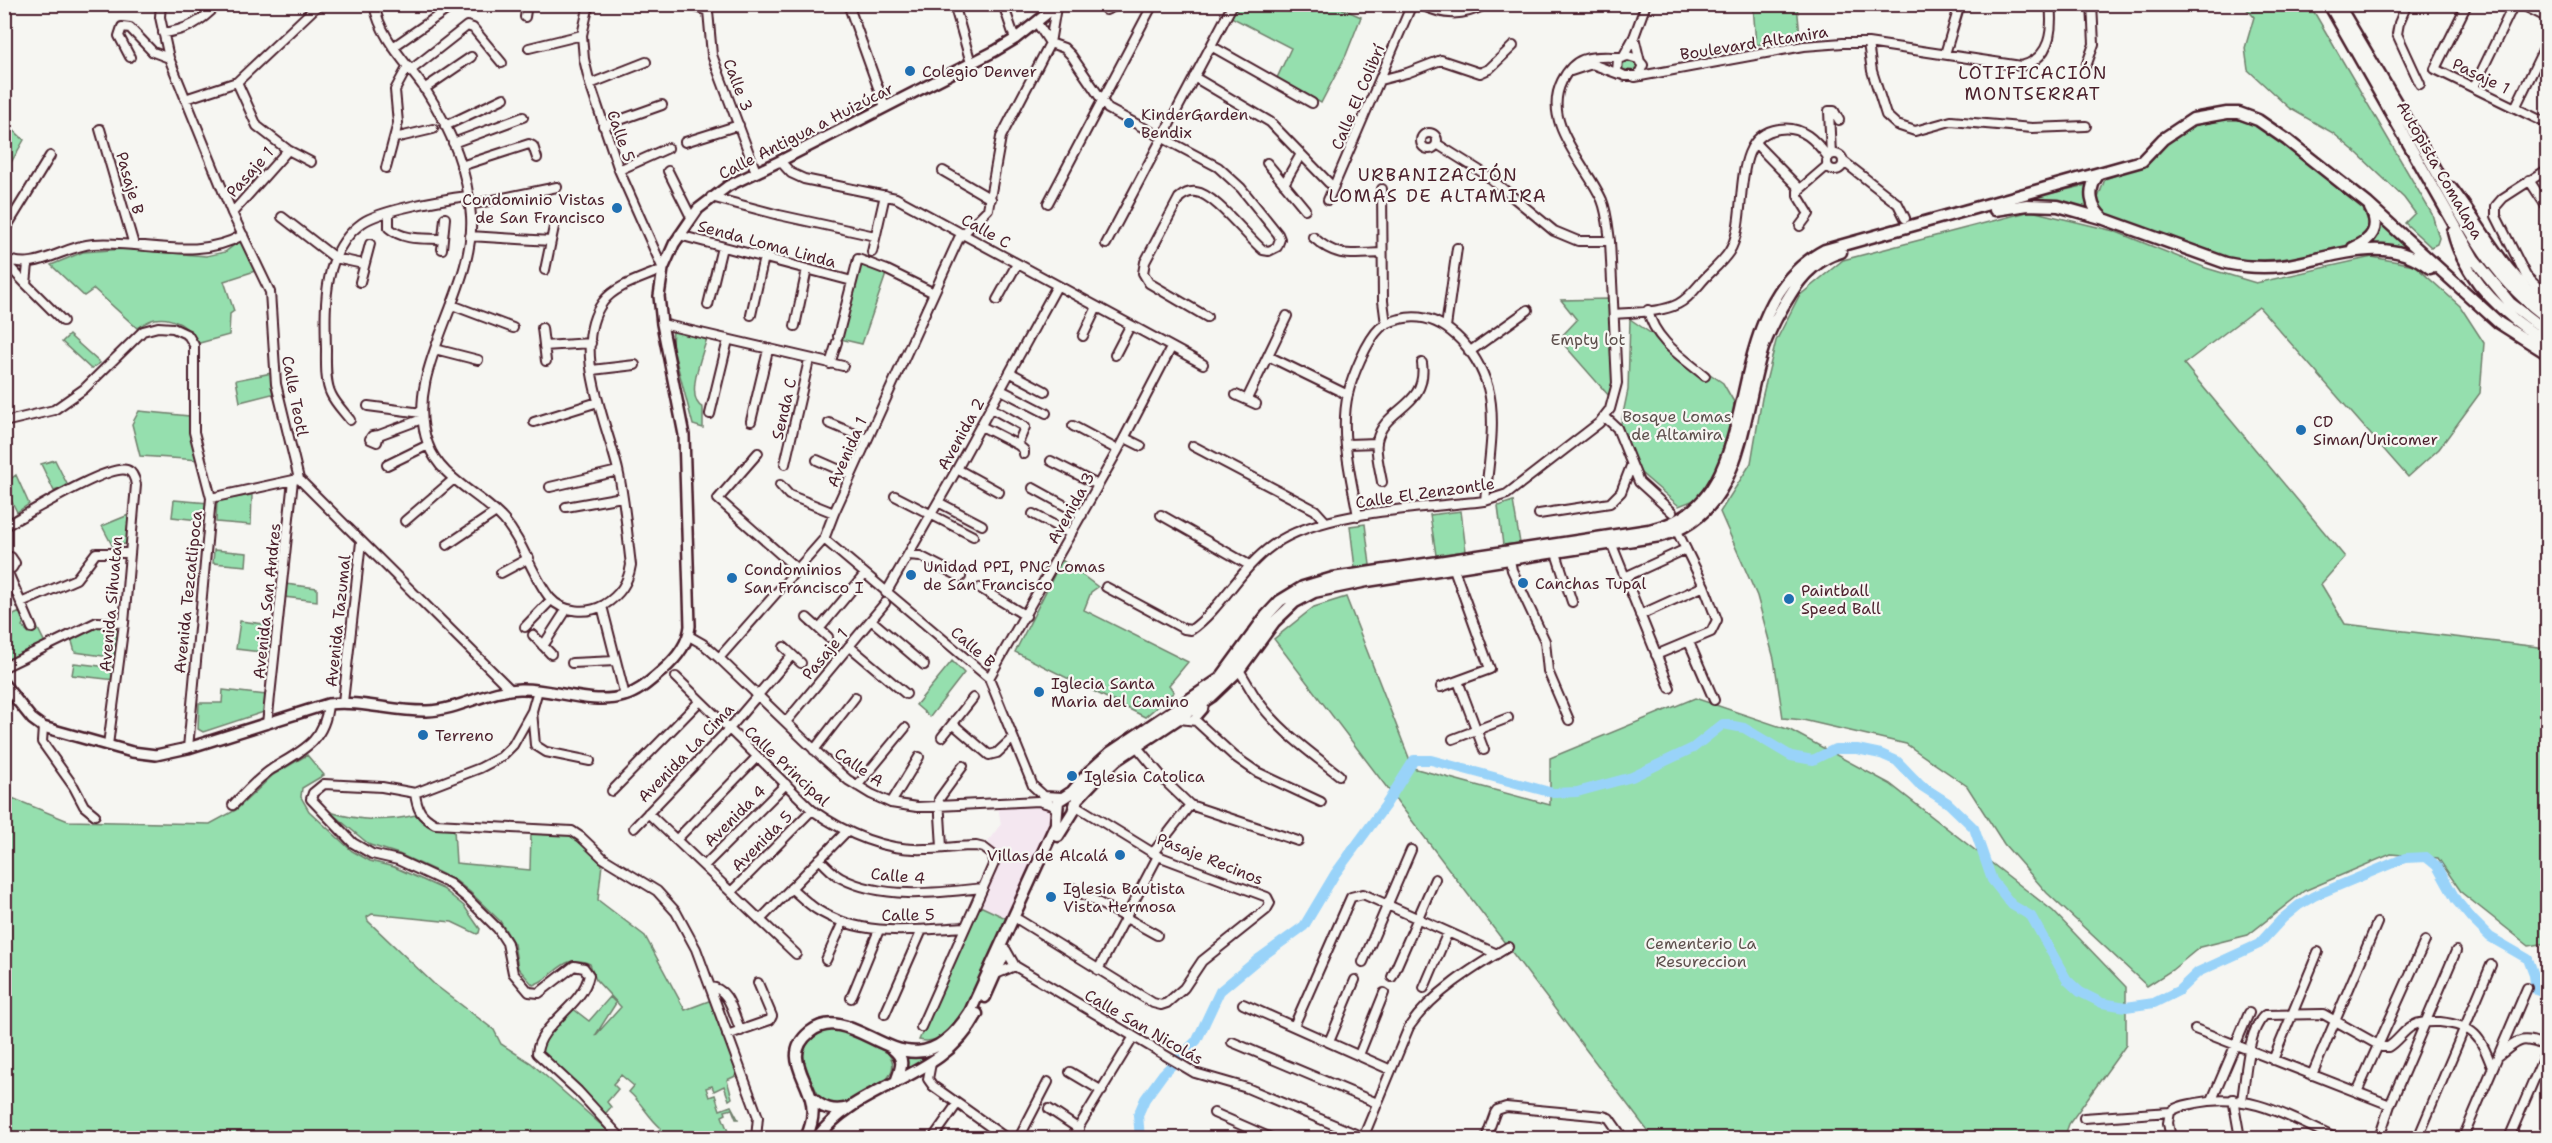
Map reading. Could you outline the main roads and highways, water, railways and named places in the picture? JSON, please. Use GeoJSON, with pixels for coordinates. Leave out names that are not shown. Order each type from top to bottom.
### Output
{"type":"FeatureCollection","features":[{"type":"Feature","properties":{"kind":"highway","name":"Autopista Comalapa"},"geometry":{"type":"LineString","coordinates":[[2329,4],[2474,259],[2510,303],[2547,332]]}},
{"type":"Feature","properties":{"kind":"highway","name":"Autopista Comalapa"},"geometry":{"type":"LineString","coordinates":[[2338,4],[2462,219],[2490,262],[2509,285],[2547,318]]}},
{"type":"Feature","properties":{"kind":"highway"},"geometry":{"type":"LineString","coordinates":[[806,1138],[813,1117],[811,1097],[797,1067],[796,1058],[803,1039],[813,1030],[836,1025],[910,1051],[925,1052],[943,1045],[957,1031],[981,990],[1056,824],[1058,801],[1072,792],[1110,753],[1220,679],[1266,616],[1280,601],[1303,587],[1332,578],[1644,531],[1669,525],[1684,518],[1703,502],[1720,477],[1726,462],[1761,325],[1789,276],[1803,263],[1837,246],[2142,161],[2163,139],[2188,121],[2212,114],[2239,113],[2269,127],[2368,204],[2499,323],[2547,354]]}},
{"type":"Feature","properties":{"kind":"highway"},"geometry":{"type":"LineString","coordinates":[[2432,164],[2503,263],[2522,285],[2547,305]]}},
{"type":"Feature","properties":{"kind":"highway"},"geometry":{"type":"LineString","coordinates":[[2098,175],[2092,188],[2091,198],[2094,208],[2104,219]]}},
{"type":"Feature","properties":{"kind":"highway"},"geometry":{"type":"LineString","coordinates":[[2344,252],[2363,243],[2373,233],[2376,220],[2368,204]]}},
{"type":"Feature","properties":{"kind":"highway"},"geometry":{"type":"LineString","coordinates":[[817,1138],[828,1125],[853,1106],[931,1063],[961,1038],[972,1023],[996,974],[1062,826],[1070,816],[1077,799],[1107,768],[1204,703],[1239,670],[1270,627],[1303,596],[1332,587],[1660,536],[1677,531],[1700,517],[1713,504],[1734,463],[1769,332],[1794,289],[1811,268],[1836,254],[2007,207],[2049,205],[2104,219],[2226,263],[2242,266],[2279,266],[2344,252],[2389,250],[2417,259],[2435,272],[2493,327],[2547,362]]}},
{"type":"Feature","properties":{"kind":"highway"},"geometry":{"type":"LineString","coordinates":[[2450,220],[2456,245],[2469,271],[2507,314],[2547,343]]}},
{"type":"Feature","properties":{"kind":"highway"},"geometry":{"type":"LineString","coordinates":[[1062,797],[1070,798],[1075,805]]}},
{"type":"Feature","properties":{"kind":"highway"},"geometry":{"type":"LineString","coordinates":[[1057,811],[1061,817],[1070,816]]}},
{"type":"Feature","properties":{"kind":"highway"},"geometry":{"type":"LineString","coordinates":[[884,1043],[902,1058],[896,1082]]}},
{"type":"Feature","properties":{"kind":"highway"},"geometry":{"type":"LineString","coordinates":[[811,1097],[820,1105],[831,1110],[842,1110],[853,1106]]}},
{"type":"Feature","properties":{"kind":"main road","name":"Calle Antigua a Huizúcar"},"geometry":{"type":"LineString","coordinates":[[4,684],[32,719],[43,727],[138,753],[153,754],[189,748],[328,704],[343,702],[429,711],[511,690],[538,690],[595,698],[624,696],[643,687],[685,646],[689,636],[684,435],[662,324],[659,296],[663,269],[679,235],[691,217],[711,197],[734,182],[780,161],[971,63],[1015,39],[1058,6]]}},
{"type":"Feature","properties":{"kind":"waterway"},"geometry":{"type":"LineString","coordinates":[[1140,1138],[1138,1115],[1145,1099],[1163,1074],[1197,1040],[1220,991],[1257,960],[1304,926],[1335,874],[1385,806],[1414,760],[1431,760],[1553,793],[1577,792],[1632,777],[1693,748],[1723,724],[1744,728],[1791,756],[1813,760],[1835,749],[1857,749],[1881,754],[1897,761],[1920,785],[1948,803],[1974,828],[1992,880],[2012,905],[2031,916],[2067,980],[2080,992],[2102,1003],[2126,1007],[2154,1003],[2178,991],[2198,972],[2259,944],[2282,919],[2314,896],[2405,858],[2426,857],[2437,866],[2456,900],[2472,919],[2490,937],[2528,959],[2534,975],[2536,990],[2548,995]]}},
{"type":"Feature","properties":{"kind":"place","name":"Colegio Denver"},"geometry":{"type":"Point","coordinates":[910,71]}},
{"type":"Feature","properties":{"kind":"place","name":"KinderGarden Bendix"},"geometry":{"type":"Point","coordinates":[1129,123]}},
{"type":"Feature","properties":{"kind":"place","name":"Condominio Vistas de San Francisco"},"geometry":{"type":"Point","coordinates":[617,208]}},
{"type":"Feature","properties":{"kind":"place","name":"CD Siman/Unicomer"},"geometry":{"type":"Point","coordinates":[2301,430]}},
{"type":"Feature","properties":{"kind":"place","name":"Unidad PPI, PNC Lomas de San Francisco"},"geometry":{"type":"Point","coordinates":[911,575]}},
{"type":"Feature","properties":{"kind":"place","name":"Condominios San Francisco I"},"geometry":{"type":"Point","coordinates":[732,578]}},
{"type":"Feature","properties":{"kind":"place","name":"Canchas Tupal"},"geometry":{"type":"Point","coordinates":[1523,583]}},
{"type":"Feature","properties":{"kind":"place","name":"Paintball Speed Ball"},"geometry":{"type":"Point","coordinates":[1789,599]}},
{"type":"Feature","properties":{"kind":"place","name":"Iglecia Santa Maria del Camino"},"geometry":{"type":"Point","coordinates":[1039,692]}},
{"type":"Feature","properties":{"kind":"place","name":"Terreno"},"geometry":{"type":"Point","coordinates":[423,735]}},
{"type":"Feature","properties":{"kind":"place","name":"Iglesia Catolica"},"geometry":{"type":"Point","coordinates":[1072,776]}},
{"type":"Feature","properties":{"kind":"place","name":"Villas de Alcalá"},"geometry":{"type":"Point","coordinates":[1120,855]}},
{"type":"Feature","properties":{"kind":"place","name":"Iglesia Bautista Vista Hermosa"},"geometry":{"type":"Point","coordinates":[1051,897]}},
{"type":"Feature","properties":{"kind":"district","name":"LOTIFICACIÓN MONTSERRAT"},"geometry":{"type":"Point","coordinates":[2033,83]}},
{"type":"Feature","properties":{"kind":"district","name":"URBANIZACIÓN LOMAS DE ALTAMIRA"},"geometry":{"type":"Point","coordinates":[1438,186]}},
{"type":"Feature","properties":{"kind":"park label","name":"Empty lot"},"geometry":{"type":"Point","coordinates":[1588,339]}},
{"type":"Feature","properties":{"kind":"park label","name":"Bosque Lomas de Altamira"},"geometry":{"type":"Point","coordinates":[1677,425]}},
{"type":"Feature","properties":{"kind":"park label","name":"Cementerio La Resureccion"},"geometry":{"type":"Point","coordinates":[1701,952]}}]}
